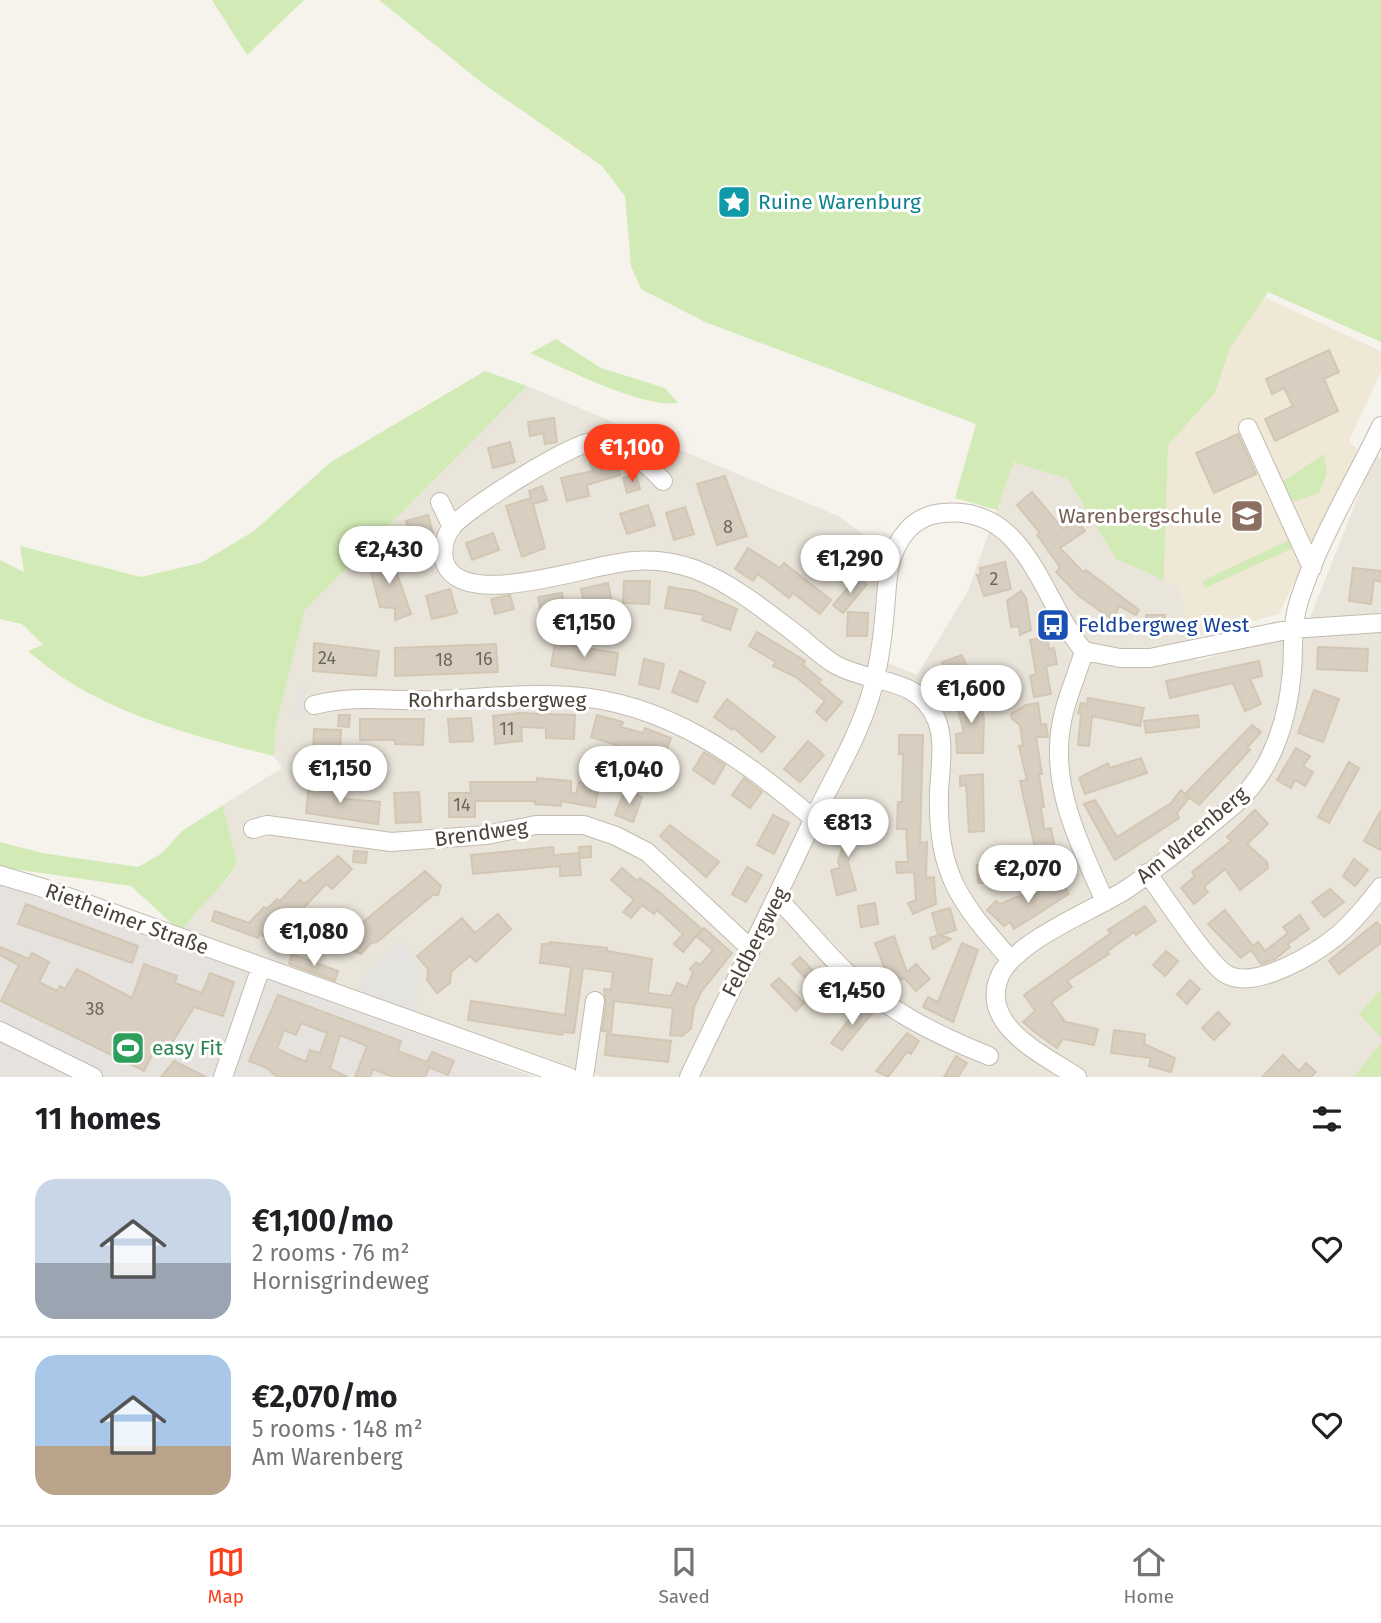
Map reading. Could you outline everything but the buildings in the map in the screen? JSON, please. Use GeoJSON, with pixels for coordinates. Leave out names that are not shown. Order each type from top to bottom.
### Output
{"type":"FeatureCollection","features":[{"type":"Feature","properties":{"kind":"street","name":"Am Warenberg"},"geometry":{"type":"LineString","coordinates":[[1010,959],[1105,902],[1147,873],[1236,803],[1263,770],[1276,744],[1284,715],[1292,671],[1292,629],[1312,568],[1381,426]]}},
{"type":"Feature","properties":{"kind":"street"},"geometry":{"type":"LineString","coordinates":[[1248,428],[1312,568]]}},
{"type":"Feature","properties":{"kind":"street"},"geometry":{"type":"LineString","coordinates":[[663,481],[643,459],[605,445],[583,443],[562,453],[484,502],[452,527],[442,556],[453,575],[467,582],[484,585],[533,581],[618,562],[669,561],[711,577],[784,625],[835,665],[918,692],[938,723],[939,807],[946,866],[952,885],[964,904],[1010,959],[998,980],[1002,1020],[1023,1041],[1077,1077]]}},
{"type":"Feature","properties":{"kind":"street"},"geometry":{"type":"LineString","coordinates":[[440,502],[452,527]]}},
{"type":"Feature","properties":{"kind":"street","name":"Feldbergweg"},"geometry":{"type":"LineString","coordinates":[[689,1077],[778,899],[858,728],[875,679],[883,635],[888,562],[897,543],[910,528],[924,518],[941,513],[985,519],[1019,544],[1036,568],[1060,620],[1084,651]]}},
{"type":"Feature","properties":{"kind":"street"},"geometry":{"type":"LineString","coordinates":[[1105,902],[1073,831],[1060,776],[1059,746],[1063,714],[1084,651],[1120,658],[1150,658],[1292,629],[1381,623]]}},
{"type":"Feature","properties":{"kind":"street","name":"Rohrhardsbergweg"},"geometry":{"type":"LineString","coordinates":[[314,705],[343,697],[433,700],[534,695],[572,696],[612,703],[652,714],[724,749],[758,772],[814,819]]}},
{"type":"Feature","properties":{"kind":"street","name":"Brendweg"},"geometry":{"type":"LineString","coordinates":[[253,829],[267,825],[391,842],[487,835],[536,825],[584,825],[616,836],[647,852],[751,949]]}},
{"type":"Feature","properties":{"kind":"street"},"geometry":{"type":"LineString","coordinates":[[1147,873],[1216,965],[1238,980],[1252,980],[1266,975],[1309,954],[1337,935],[1381,887]]}},
{"type":"Feature","properties":{"kind":"street","name":"Rietheimer Straße"},"geometry":{"type":"LineString","coordinates":[[0,876],[40,887],[569,1077]]}},
{"type":"Feature","properties":{"kind":"street"},"geometry":{"type":"LineString","coordinates":[[778,899],[843,969],[876,997],[930,1030],[989,1056]]}},
{"type":"Feature","properties":{"kind":"street"},"geometry":{"type":"LineString","coordinates":[[223,1077],[261,967]]}},
{"type":"Feature","properties":{"kind":"street"},"geometry":{"type":"LineString","coordinates":[[584,1077],[595,1001]]}},
{"type":"Feature","properties":{"kind":"street"},"geometry":{"type":"LineString","coordinates":[[0,1031],[93,1077]]}},
{"type":"Feature","properties":{"kind":"shaded area","name":"Warenbergschule"},"geometry":{"type":"Polygon","coordinates":[[[1264,297],[1381,351],[1381,372],[1349,441],[1359,451],[1279,614],[1191,638],[1179,586],[1164,580],[1168,445],[1215,393],[1230,348],[1264,297]]]}},
{"type":"Feature","properties":{"kind":"shaded area"},"geometry":{"type":"Polygon","coordinates":[[[527,386],[838,516],[880,546],[871,656],[917,675],[968,591],[1014,462],[1069,479],[1116,559],[1179,586],[1197,661],[1305,630],[1375,454],[1381,458],[1381,989],[1359,1014],[1381,1038],[1381,1042],[1354,1077],[602,1077],[181,932],[194,911],[229,877],[237,863],[223,805],[282,768],[274,756],[276,726],[305,610],[527,386]]]}},
{"type":"Feature","properties":{"kind":"shaded area"},"geometry":{"type":"Polygon","coordinates":[[[298,686],[307,688],[302,719],[294,718],[298,686]]]}},
{"type":"Feature","properties":{"kind":"shaded area"},"geometry":{"type":"Polygon","coordinates":[[[0,884],[249,972],[535,1077],[0,1077],[0,884]]]}},
{"type":"Feature","properties":{"kind":"shaded area"},"geometry":{"type":"Polygon","coordinates":[[[401,943],[421,968],[416,971],[425,981],[417,987],[419,1003],[415,1011],[356,991],[371,966],[401,943]]]}},
{"type":"Feature","properties":{"kind":"green space"},"geometry":{"type":"Polygon","coordinates":[[[212,0],[304,0],[247,55],[212,0]]]}},
{"type":"Feature","properties":{"kind":"green space"},"geometry":{"type":"Polygon","coordinates":[[[379,0],[1381,0],[1381,342],[1268,292],[1230,348],[1215,393],[1168,445],[1164,580],[1116,559],[1068,479],[1014,462],[997,510],[955,498],[976,424],[705,322],[641,289],[631,266],[625,196],[602,166],[481,82],[379,0]]]}},
{"type":"Feature","properties":{"kind":"green space"},"geometry":{"type":"Polygon","coordinates":[[[556,339],[601,368],[665,388],[678,403],[645,400],[625,394],[530,353],[556,339]]]}},
{"type":"Feature","properties":{"kind":"green space"},"geometry":{"type":"Polygon","coordinates":[[[485,371],[527,386],[305,610],[276,726],[274,756],[144,718],[83,690],[28,651],[43,645],[22,624],[0,619],[0,560],[24,572],[20,546],[141,577],[201,563],[254,531],[331,462],[485,371]]]}},
{"type":"Feature","properties":{"kind":"green space"},"geometry":{"type":"Polygon","coordinates":[[[1324,454],[1327,473],[1319,493],[1296,501],[1285,498],[1279,484],[1324,454]]]}},
{"type":"Feature","properties":{"kind":"green space"},"geometry":{"type":"Polygon","coordinates":[[[1291,539],[1295,547],[1205,588],[1202,581],[1291,539]]]}},
{"type":"Feature","properties":{"kind":"green space"},"geometry":{"type":"Polygon","coordinates":[[[223,805],[237,863],[181,932],[131,886],[0,867],[0,842],[42,853],[138,867],[161,854],[182,831],[223,805]]]}},
{"type":"Feature","properties":{"kind":"green space"},"geometry":{"type":"Polygon","coordinates":[[[1381,989],[1381,1038],[1359,1014],[1381,989]]]}},
{"type":"Feature","properties":{"kind":"green space"},"geometry":{"type":"Polygon","coordinates":[[[1381,1042],[1381,1077],[1354,1077],[1381,1042]]]}},
{"type":"Feature","properties":{"kind":"place","name":"Ruine Warenburg"},"geometry":{"type":"Point","coordinates":[734,202]}},
{"type":"Feature","properties":{"kind":"place","name":"Warenbergschule"},"geometry":{"type":"Point","coordinates":[1247,516]}},
{"type":"Feature","properties":{"kind":"place","name":"Feldbergweg West"},"geometry":{"type":"Point","coordinates":[1053,625]}},
{"type":"Feature","properties":{"kind":"place","name":"easy Fit"},"geometry":{"type":"Point","coordinates":[128,1048]}}]}
